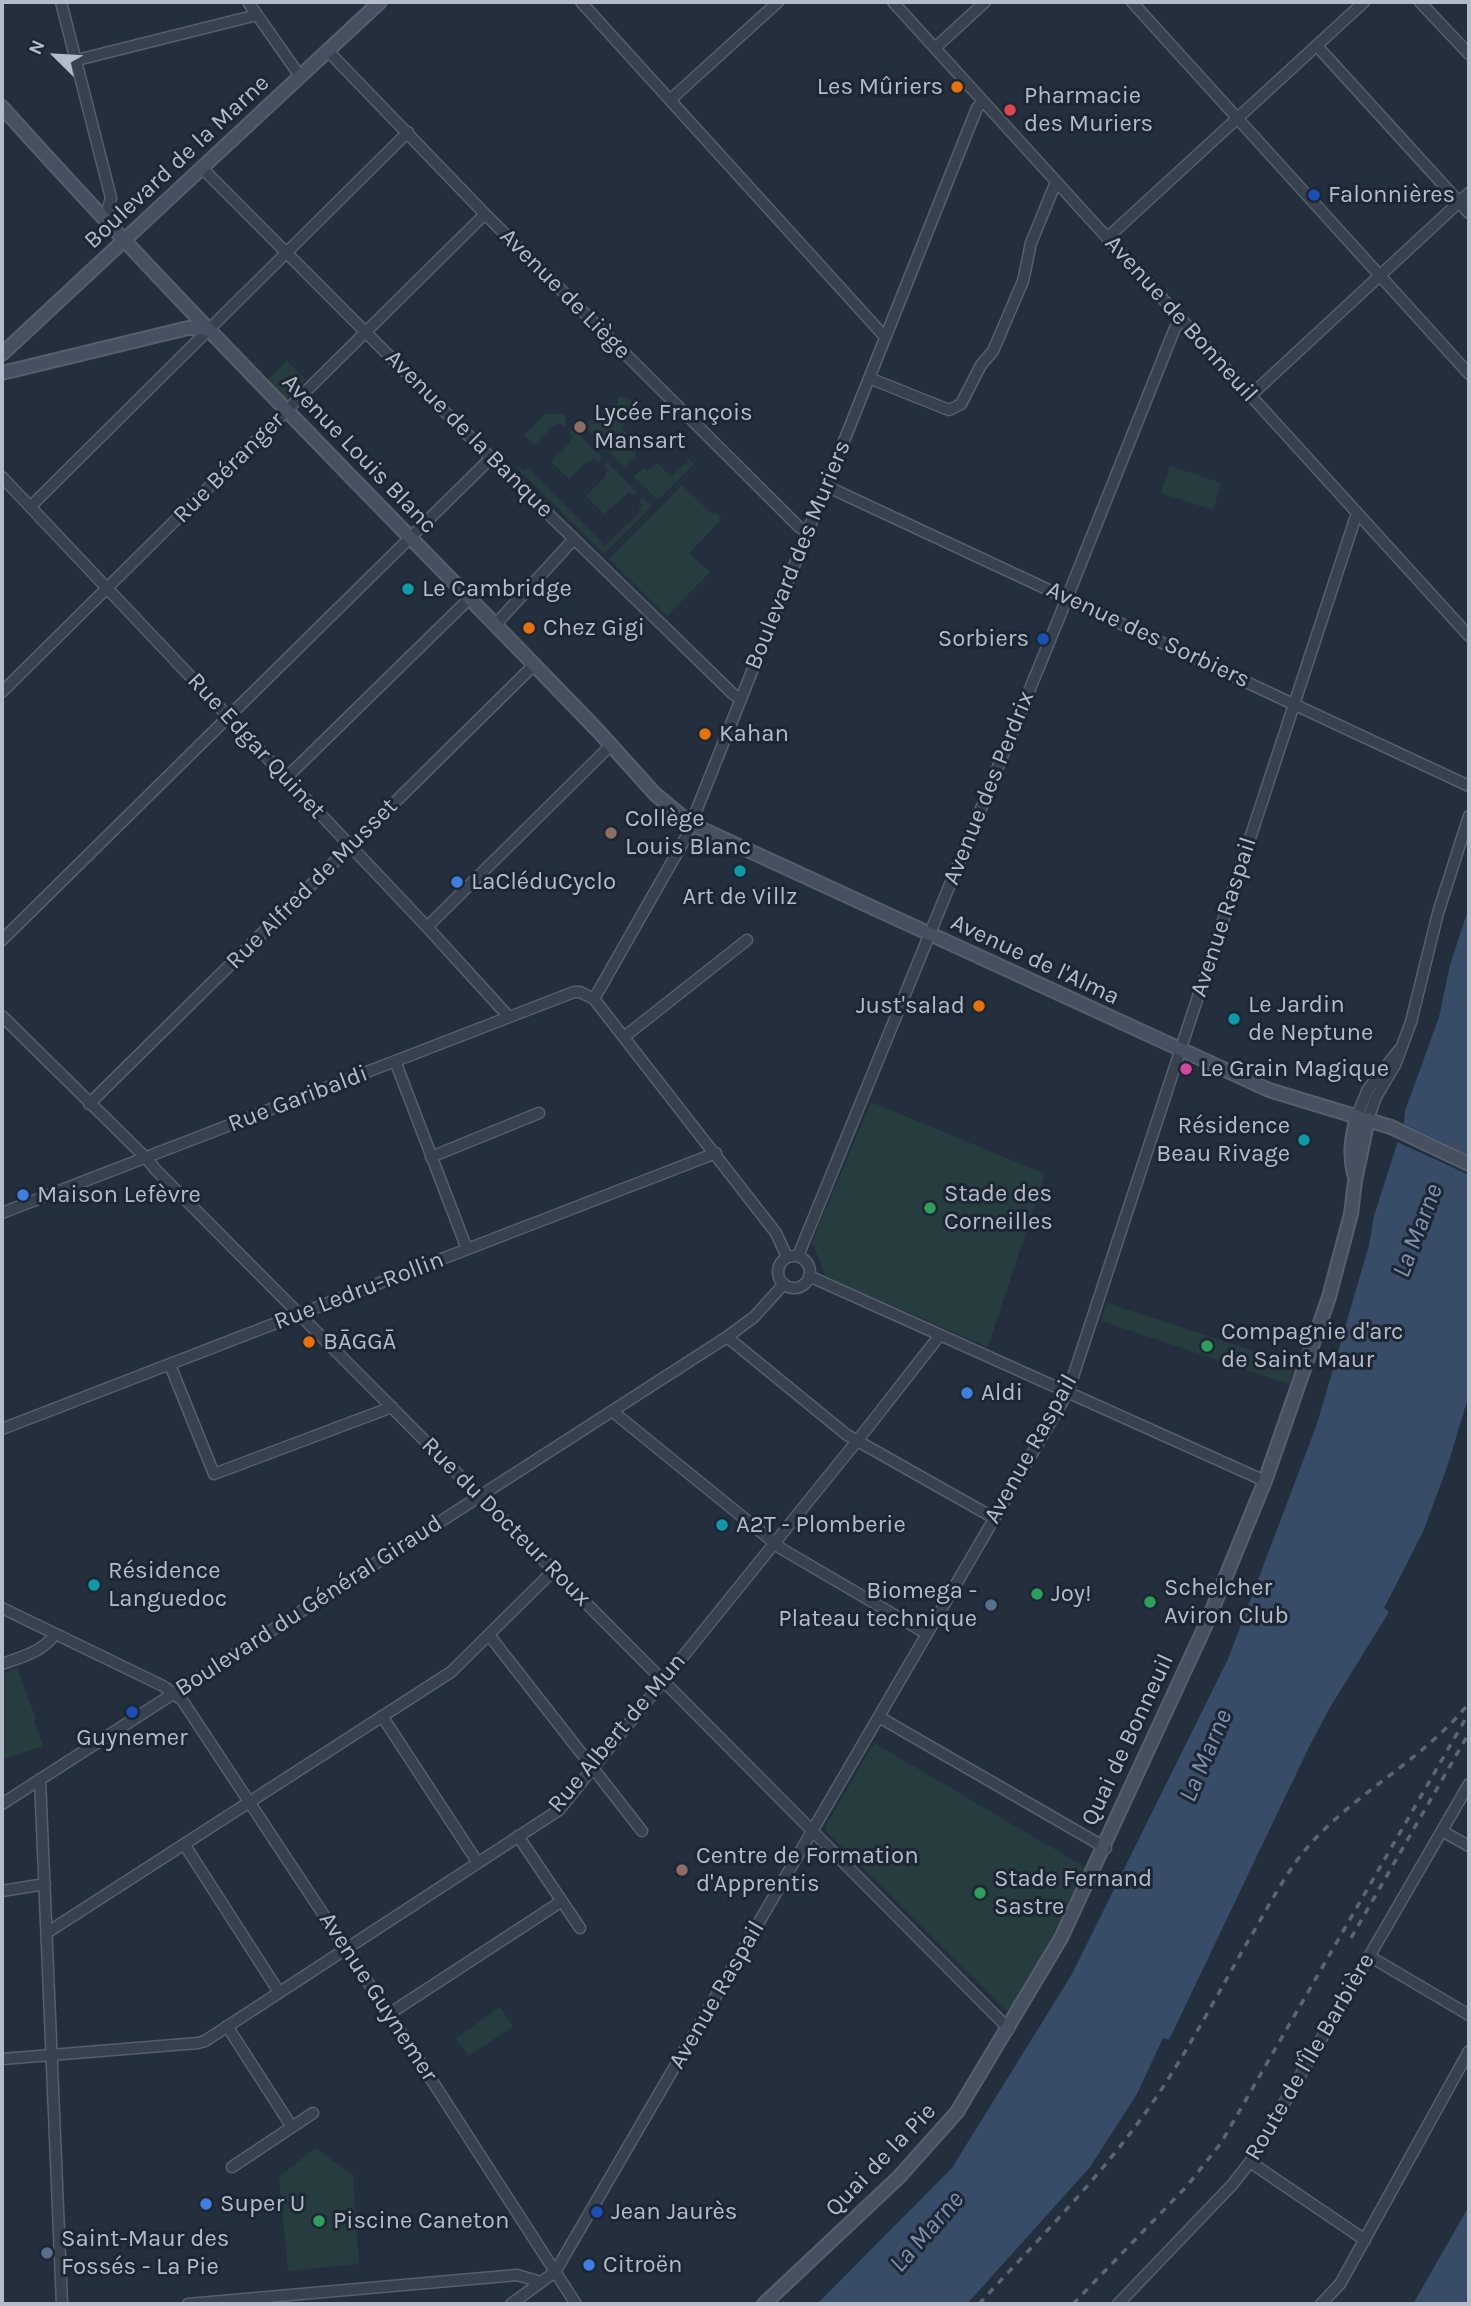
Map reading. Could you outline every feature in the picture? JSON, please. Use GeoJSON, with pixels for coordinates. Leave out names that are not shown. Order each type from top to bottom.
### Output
{"type":"FeatureCollection","features":[{"type":"Feature","properties":{"kind":"street"},"geometry":{"type":"LineString","coordinates":[[61,2],[111,198],[105,218]]}},
{"type":"Feature","properties":{"kind":"street"},"geometry":{"type":"LineString","coordinates":[[248,2],[300,76]]}},
{"type":"Feature","properties":{"kind":"street","name":"Boulevard de la Marne"},"geometry":{"type":"LineString","coordinates":[[2,354],[380,2]]}},
{"type":"Feature","properties":{"kind":"street"},"geometry":{"type":"LineString","coordinates":[[581,2],[886,337]]}},
{"type":"Feature","properties":{"kind":"street"},"geometry":{"type":"LineString","coordinates":[[670,100],[778,2]]}},
{"type":"Feature","properties":{"kind":"street","name":"Avenue de Bonneuil"},"geometry":{"type":"LineString","coordinates":[[893,2],[1469,636]]}},
{"type":"Feature","properties":{"kind":"street"},"geometry":{"type":"LineString","coordinates":[[935,48],[985,2]]}},
{"type":"Feature","properties":{"kind":"street"},"geometry":{"type":"LineString","coordinates":[[1132,2],[1469,374]]}},
{"type":"Feature","properties":{"kind":"street"},"geometry":{"type":"LineString","coordinates":[[1107,238],[1364,2]]}},
{"type":"Feature","properties":{"kind":"street"},"geometry":{"type":"LineString","coordinates":[[1420,2],[1469,54]]}},
{"type":"Feature","properties":{"kind":"street"},"geometry":{"type":"LineString","coordinates":[[76,60],[257,15]]}},
{"type":"Feature","properties":{"kind":"street"},"geometry":{"type":"LineString","coordinates":[[1317,46],[1469,213]]}},
{"type":"Feature","properties":{"kind":"street","name":"Avenue de Liège"},"geometry":{"type":"LineString","coordinates":[[328,51],[485,214],[799,527],[807,531]]}},
{"type":"Feature","properties":{"kind":"street","name":"Boulevard des Muriers"},"geometry":{"type":"LineString","coordinates":[[594,999],[685,839],[978,108],[983,102]]}},
{"type":"Feature","properties":{"kind":"street","name":"Avenue Louis Blanc"},"geometry":{"type":"LineString","coordinates":[[2,107],[208,329],[673,811],[691,824]]}},
{"type":"Feature","properties":{"kind":"street"},"geometry":{"type":"LineString","coordinates":[[30,507],[408,132]]}},
{"type":"Feature","properties":{"kind":"street","name":"Avenue de la Banque"},"geometry":{"type":"LineString","coordinates":[[201,167],[664,629],[740,699]]}},
{"type":"Feature","properties":{"kind":"street"},"geometry":{"type":"LineString","coordinates":[[869,378],[949,410],[961,404],[981,365],[993,351],[1018,293],[1031,243],[1056,182]]}},
{"type":"Feature","properties":{"kind":"street"},"geometry":{"type":"LineString","coordinates":[[1250,396],[1469,193]]}},
{"type":"Feature","properties":{"kind":"street","name":"Rue Béranger"},"geometry":{"type":"LineString","coordinates":[[2,692],[485,214]]}},
{"type":"Feature","properties":{"kind":"street","name":"Avenue des Perdrix"},"geometry":{"type":"LineString","coordinates":[[792,1256],[929,934],[1175,328],[1181,321]]}},
{"type":"Feature","properties":{"kind":"street"},"geometry":{"type":"LineString","coordinates":[[2,373],[188,328],[208,329]]}},
{"type":"Feature","properties":{"kind":"street"},"geometry":{"type":"LineString","coordinates":[[2,940],[491,458]]}},
{"type":"Feature","properties":{"kind":"street","name":"Rue Edgar Quinet"},"geometry":{"type":"LineString","coordinates":[[2,477],[509,1017]]}},
{"type":"Feature","properties":{"kind":"street","name":"Avenue des Sorbiers"},"geometry":{"type":"LineString","coordinates":[[826,486],[1469,786]]}},
{"type":"Feature","properties":{"kind":"street","name":"Avenue Raspail"},"geometry":{"type":"LineString","coordinates":[[555,2272],[1068,1392],[1357,513]]}},
{"type":"Feature","properties":{"kind":"street"},"geometry":{"type":"LineString","coordinates":[[495,625],[575,539]]}},
{"type":"Feature","properties":{"kind":"street"},"geometry":{"type":"LineString","coordinates":[[286,778],[470,598]]}},
{"type":"Feature","properties":{"kind":"street","name":"Rue Alfred de Musset"},"geometry":{"type":"LineString","coordinates":[[89,1104],[534,665]]}},
{"type":"Feature","properties":{"kind":"street"},"geometry":{"type":"LineString","coordinates":[[427,927],[611,745]]}},
{"type":"Feature","properties":{"kind":"street","name":"Quai de Bonneuil"},"geometry":{"type":"LineString","coordinates":[[1009,2028],[1060,1938],[1104,1847],[1208,1620],[1265,1481],[1329,1297],[1351,1214],[1362,1118],[1395,1065],[1411,1022],[1438,912],[1469,816]]}},
{"type":"Feature","properties":{"kind":"street","name":"Avenue de l'Alma"},"geometry":{"type":"LineString","coordinates":[[691,824],[1269,1090],[1391,1127],[1469,1164]]}},
{"type":"Feature","properties":{"kind":"street"},"geometry":{"type":"LineString","coordinates":[[624,1037],[747,940]]}},
{"type":"Feature","properties":{"kind":"street","name":"Rue Garibaldi"},"geometry":{"type":"LineString","coordinates":[[2,1213],[574,992],[594,999]]}},
{"type":"Feature","properties":{"kind":"street"},"geometry":{"type":"LineString","coordinates":[[594,999],[716,1153],[792,1256],[809,1266],[809,1276],[799,1287],[784,1284],[780,1280],[778,1270],[782,1260],[792,1256]]}},
{"type":"Feature","properties":{"kind":"street","name":"Rue du Docteur Roux"},"geometry":{"type":"LineString","coordinates":[[2,1016],[1009,2028]]}},
{"type":"Feature","properties":{"kind":"street"},"geometry":{"type":"LineString","coordinates":[[395,1061],[467,1250]]}},
{"type":"Feature","properties":{"kind":"street"},"geometry":{"type":"LineString","coordinates":[[431,1157],[540,1113]]}},
{"type":"Feature","properties":{"kind":"street","name":"Rue Ledru-Rollin"},"geometry":{"type":"LineString","coordinates":[[2,1429],[716,1153]]}},
{"type":"Feature","properties":{"kind":"street"},"geometry":{"type":"LineString","coordinates":[[809,1276],[1265,1481]]}},
{"type":"Feature","properties":{"kind":"street","name":"Boulevard du Général Giraud"},"geometry":{"type":"LineString","coordinates":[[2,1804],[727,1338],[754,1317],[784,1284]]}},
{"type":"Feature","properties":{"kind":"street","name":"Rue Albert de Mun"},"geometry":{"type":"LineString","coordinates":[[2,2059],[198,2043],[559,1810],[940,1335]]}},
{"type":"Feature","properties":{"kind":"street"},"geometry":{"type":"LineString","coordinates":[[727,1338],[847,1435],[994,1518]]}},
{"type":"Feature","properties":{"kind":"street"},"geometry":{"type":"LineString","coordinates":[[170,1365],[214,1474],[392,1407]]}},
{"type":"Feature","properties":{"kind":"street"},"geometry":{"type":"LineString","coordinates":[[612,1411],[774,1543],[927,1634]]}},
{"type":"Feature","properties":{"kind":"street"},"geometry":{"type":"LineString","coordinates":[[48,1933],[451,1672],[554,1570]]}},
{"type":"Feature","properties":{"kind":"street"},"geometry":{"type":"LineString","coordinates":[[2,1608],[163,1686],[174,1694]]}},
{"type":"Feature","properties":{"kind":"street"},"geometry":{"type":"LineString","coordinates":[[2,1664],[36,1651],[49,1643],[55,1634]]}},
{"type":"Feature","properties":{"kind":"street"},"geometry":{"type":"LineString","coordinates":[[489,1635],[642,1831]]}},
{"type":"Feature","properties":{"kind":"street","name":"Avenue Guynemer"},"geometry":{"type":"LineString","coordinates":[[174,1694],[181,1700],[250,1802],[576,2304]]}},
{"type":"Feature","properties":{"kind":"street"},"geometry":{"type":"LineString","coordinates":[[382,1716],[478,1863]]}},
{"type":"Feature","properties":{"kind":"street"},"geometry":{"type":"LineString","coordinates":[[878,1717],[1104,1847]]}},
{"type":"Feature","properties":{"kind":"street"},"geometry":{"type":"LineString","coordinates":[[40,1779],[62,2304]]}},
{"type":"Feature","properties":{"kind":"street","name":"Route de l'Île Barbière"},"geometry":{"type":"LineString","coordinates":[[1118,2304],[1232,2185],[1250,2162],[1469,1784]]}},
{"type":"Feature","properties":{"kind":"street"},"geometry":{"type":"LineString","coordinates":[[1442,1831],[1469,1846]]}},
{"type":"Feature","properties":{"kind":"street"},"geometry":{"type":"LineString","coordinates":[[518,1836],[580,1928]]}},
{"type":"Feature","properties":{"kind":"street"},"geometry":{"type":"LineString","coordinates":[[184,1844],[279,1992]]}},
{"type":"Feature","properties":{"kind":"street"},"geometry":{"type":"LineString","coordinates":[[2,1891],[45,1884]]}},
{"type":"Feature","properties":{"kind":"street"},"geometry":{"type":"LineString","coordinates":[[389,2014],[562,1901]]}},
{"type":"Feature","properties":{"kind":"street"},"geometry":{"type":"LineString","coordinates":[[1369,1956],[1469,2015]]}},
{"type":"Feature","properties":{"kind":"street"},"geometry":{"type":"LineString","coordinates":[[227,2026],[292,2127]]}},
{"type":"Feature","properties":{"kind":"street","name":"Quai de la Pie"},"geometry":{"type":"LineString","coordinates":[[764,2304],[924,2151],[969,2096],[1009,2028]]}},
{"type":"Feature","properties":{"kind":"street"},"geometry":{"type":"LineString","coordinates":[[1321,2304],[1340,2284],[1469,2051]]}},
{"type":"Feature","properties":{"kind":"street"},"geometry":{"type":"LineString","coordinates":[[232,2167],[313,2113]]}},
{"type":"Feature","properties":{"kind":"street"},"geometry":{"type":"LineString","coordinates":[[1250,2162],[1365,2240]]}},
{"type":"Feature","properties":{"kind":"street"},"geometry":{"type":"LineString","coordinates":[[511,2304],[555,2272]]}},
{"type":"Feature","properties":{"kind":"street"},"geometry":{"type":"LineString","coordinates":[[188,2304],[517,2275],[541,2282]]}},
{"type":"Feature","properties":{"kind":"green space"},"geometry":{"type":"Polygon","coordinates":[[[287,361],[305,379],[286,400],[268,380],[287,361]]]}},
{"type":"Feature","properties":{"kind":"green space"},"geometry":{"type":"Polygon","coordinates":[[[618,397],[627,397],[638,408],[632,418],[627,412],[611,412],[611,404],[618,404],[618,397]]]}},
{"type":"Feature","properties":{"kind":"green space"},"geometry":{"type":"Polygon","coordinates":[[[545,414],[565,414],[566,425],[564,427],[559,423],[553,426],[534,445],[524,435],[545,414]]]}},
{"type":"Feature","properties":{"kind":"green space"},"geometry":{"type":"Polygon","coordinates":[[[590,420],[620,421],[625,424],[622,428],[637,443],[635,445],[638,448],[634,452],[636,455],[624,467],[586,428],[585,423],[590,420]]]}},
{"type":"Feature","properties":{"kind":"green space"},"geometry":{"type":"Polygon","coordinates":[[[573,429],[602,457],[599,462],[594,458],[588,461],[569,479],[551,462],[570,443],[573,436],[569,432],[573,429]]]}},
{"type":"Feature","properties":{"kind":"green space"},"geometry":{"type":"Polygon","coordinates":[[[683,453],[694,464],[658,500],[634,477],[644,467],[647,471],[657,463],[672,477],[688,461],[683,453]]]}},
{"type":"Feature","properties":{"kind":"green space"},"geometry":{"type":"Polygon","coordinates":[[[608,463],[637,492],[634,496],[629,492],[604,514],[586,496],[605,477],[608,471],[604,466],[608,463]]]}},
{"type":"Feature","properties":{"kind":"green space"},"geometry":{"type":"Polygon","coordinates":[[[518,465],[524,471],[527,468],[605,546],[640,512],[638,510],[643,505],[639,501],[642,498],[651,507],[604,554],[516,467],[518,465]]]}},
{"type":"Feature","properties":{"kind":"green space"},"geometry":{"type":"Polygon","coordinates":[[[1170,466],[1221,483],[1213,510],[1161,493],[1170,466]]]}},
{"type":"Feature","properties":{"kind":"green space"},"geometry":{"type":"Polygon","coordinates":[[[682,485],[712,514],[716,513],[722,519],[689,553],[710,572],[667,616],[609,559],[682,485]]]}},
{"type":"Feature","properties":{"kind":"green space","name":"Stade des Corneilles"},"geometry":{"type":"Polygon","coordinates":[[[871,1102],[1045,1174],[988,1347],[826,1277],[812,1242],[871,1102]]]}},
{"type":"Feature","properties":{"kind":"green space","name":"Compagnie d'arc de Saint Maur"},"geometry":{"type":"Polygon","coordinates":[[[1107,1303],[1296,1365],[1289,1384],[1101,1321],[1107,1303]]]}},
{"type":"Feature","properties":{"kind":"green space"},"geometry":{"type":"Polygon","coordinates":[[[17,1668],[43,1746],[2,1760],[2,1674],[17,1668]]]}},
{"type":"Feature","properties":{"kind":"green space","name":"Stade Fernand Sastre"},"geometry":{"type":"Polygon","coordinates":[[[874,1743],[1085,1867],[1053,1935],[1011,2010],[1005,2010],[826,1831],[826,1825],[874,1743]]]}},
{"type":"Feature","properties":{"kind":"green space"},"geometry":{"type":"Polygon","coordinates":[[[500,2007],[513,2026],[469,2056],[456,2038],[500,2007]]]}},
{"type":"Feature","properties":{"kind":"green space","name":"Piscine Caneton"},"geometry":{"type":"Polygon","coordinates":[[[315,2148],[353,2175],[359,2264],[288,2271],[279,2177],[315,2148]]]}},
{"type":"Feature","properties":{"kind":"water","name":"La Marne"},"geometry":{"type":"Polygon","coordinates":[[[1469,907],[1469,1395],[1423,1532],[1384,1608],[1389,1612],[1329,1709],[1308,1749],[1169,2040],[1163,2038],[1137,2094],[1090,2167],[967,2304],[817,2304],[952,2168],[1072,1974],[1228,1659],[1317,1424],[1369,1245],[1374,1216],[1404,1122],[1405,1111],[1439,1017],[1450,965],[1469,907]]]}},
{"type":"Feature","properties":{"kind":"water"},"geometry":{"type":"Polygon","coordinates":[[[1469,2206],[1469,2304],[1413,2304],[1469,2206]]]}},
{"type":"Feature","properties":{"kind":"pier"},"geometry":{"type":"Polygon","coordinates":[[[1400,1122],[1469,1155],[1469,1175],[1395,1141],[1400,1122]]]}},
{"type":"Feature","properties":{"kind":"railway"},"geometry":{"type":"LineString","coordinates":[[979,2304],[1076,2199],[1143,2116],[1186,2050],[1287,1874],[1301,1855],[1341,1814],[1429,1744],[1469,1703]]}},
{"type":"Feature","properties":{"kind":"railway"},"geometry":{"type":"LineString","coordinates":[[1073,2304],[1187,2186],[1221,2143],[1466,1718]]}},
{"type":"Feature","properties":{"kind":"railway"},"geometry":{"type":"LineString","coordinates":[[1351,1938],[1469,1733]]}},
{"type":"Feature","properties":{"kind":"place","name":"Les Mûriers"},"geometry":{"type":"Point","coordinates":[957,87]}},
{"type":"Feature","properties":{"kind":"place","name":"Pharmacie des Muriers"},"geometry":{"type":"Point","coordinates":[1010,110]}},
{"type":"Feature","properties":{"kind":"place","name":"Falonnières"},"geometry":{"type":"Point","coordinates":[1314,195]}},
{"type":"Feature","properties":{"kind":"place","name":"Lycée François Mansart"},"geometry":{"type":"Point","coordinates":[580,427]}},
{"type":"Feature","properties":{"kind":"place","name":"Le Cambridge"},"geometry":{"type":"Point","coordinates":[408,589]}},
{"type":"Feature","properties":{"kind":"place","name":"Chez Gigi"},"geometry":{"type":"Point","coordinates":[529,628]}},
{"type":"Feature","properties":{"kind":"place","name":"Sorbiers"},"geometry":{"type":"Point","coordinates":[1043,639]}},
{"type":"Feature","properties":{"kind":"place","name":"Kahan"},"geometry":{"type":"Point","coordinates":[705,734]}},
{"type":"Feature","properties":{"kind":"place","name":"Collège Louis Blanc"},"geometry":{"type":"Point","coordinates":[611,833]}},
{"type":"Feature","properties":{"kind":"place","name":"Art de Villz"},"geometry":{"type":"Point","coordinates":[740,871]}},
{"type":"Feature","properties":{"kind":"place","name":"LaCléduCyclo"},"geometry":{"type":"Point","coordinates":[457,882]}},
{"type":"Feature","properties":{"kind":"place","name":"Just'salad"},"geometry":{"type":"Point","coordinates":[979,1006]}},
{"type":"Feature","properties":{"kind":"place","name":"Le Jardin de Neptune"},"geometry":{"type":"Point","coordinates":[1234,1019]}},
{"type":"Feature","properties":{"kind":"place","name":"Le Grain Magique"},"geometry":{"type":"Point","coordinates":[1186,1069]}},
{"type":"Feature","properties":{"kind":"place","name":"Résidence Beau Rivage"},"geometry":{"type":"Point","coordinates":[1304,1140]}},
{"type":"Feature","properties":{"kind":"place","name":"Maison Lefèvre"},"geometry":{"type":"Point","coordinates":[23,1195]}},
{"type":"Feature","properties":{"kind":"place","name":"Stade des Corneilles"},"geometry":{"type":"Point","coordinates":[930,1208]}},
{"type":"Feature","properties":{"kind":"place","name":"BĀGGĀ"},"geometry":{"type":"Point","coordinates":[309,1342]}},
{"type":"Feature","properties":{"kind":"place","name":"Compagnie d'arc de Saint Maur"},"geometry":{"type":"Point","coordinates":[1207,1346]}},
{"type":"Feature","properties":{"kind":"place","name":"Aldi"},"geometry":{"type":"Point","coordinates":[967,1393]}},
{"type":"Feature","properties":{"kind":"place","name":"A2T - Plomberie"},"geometry":{"type":"Point","coordinates":[722,1525]}},
{"type":"Feature","properties":{"kind":"place","name":"Résidence Languedoc"},"geometry":{"type":"Point","coordinates":[94,1585]}},
{"type":"Feature","properties":{"kind":"place","name":"Joy!"},"geometry":{"type":"Point","coordinates":[1037,1594]}},
{"type":"Feature","properties":{"kind":"place","name":"Schelcher Aviron Club"},"geometry":{"type":"Point","coordinates":[1150,1602]}},
{"type":"Feature","properties":{"kind":"place","name":"Biomega - Plateau technique"},"geometry":{"type":"Point","coordinates":[991,1605]}},
{"type":"Feature","properties":{"kind":"place","name":"Guynemer"},"geometry":{"type":"Point","coordinates":[132,1712]}},
{"type":"Feature","properties":{"kind":"place","name":"Centre de Formation d'Apprentis"},"geometry":{"type":"Point","coordinates":[682,1870]}},
{"type":"Feature","properties":{"kind":"place","name":"Stade Fernand Sastre"},"geometry":{"type":"Point","coordinates":[980,1893]}},
{"type":"Feature","properties":{"kind":"place","name":"Super U"},"geometry":{"type":"Point","coordinates":[206,2204]}},
{"type":"Feature","properties":{"kind":"place","name":"Jean Jaurès"},"geometry":{"type":"Point","coordinates":[597,2212]}},
{"type":"Feature","properties":{"kind":"place","name":"Piscine Caneton"},"geometry":{"type":"Point","coordinates":[319,2221]}},
{"type":"Feature","properties":{"kind":"place","name":"Saint-Maur des Fossés - La Pie"},"geometry":{"type":"Point","coordinates":[47,2253]}},
{"type":"Feature","properties":{"kind":"place","name":"Citroën"},"geometry":{"type":"Point","coordinates":[589,2265]}}]}
